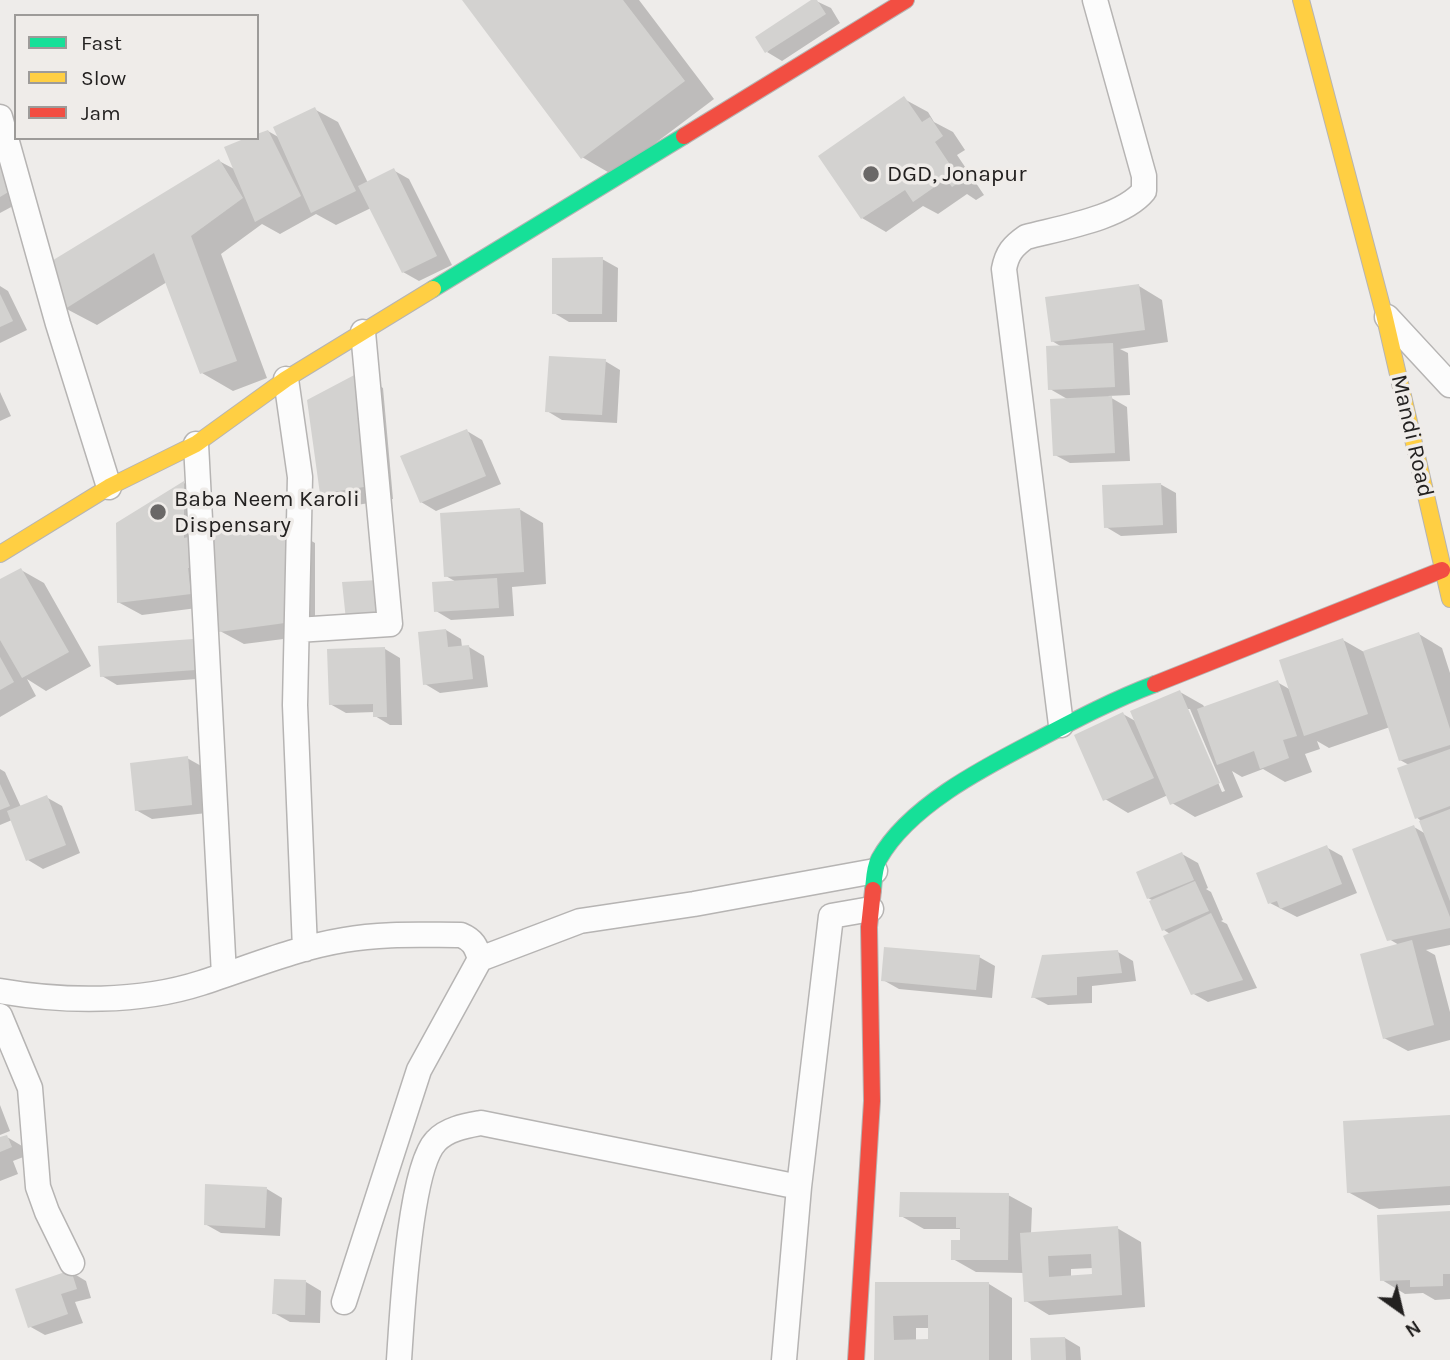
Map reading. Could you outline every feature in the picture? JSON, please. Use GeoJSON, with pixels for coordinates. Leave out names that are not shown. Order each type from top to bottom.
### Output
{"type":"FeatureCollection","features":[{"type":"Feature","properties":{"kind":"street"},"geometry":{"type":"LineString","coordinates":[[0,554],[109,487],[196,444],[286,379],[906,0]]}},
{"type":"Feature","properties":{"kind":"street"},"geometry":{"type":"LineString","coordinates":[[1061,725],[1004,269],[1015,244],[1026,237],[1115,212],[1130,205],[1144,191],[1144,176],[1095,0]]}},
{"type":"Feature","properties":{"kind":"street","name":"Mandi Road"},"geometry":{"type":"LineString","coordinates":[[1301,0],[1384,314],[1450,599]]}},
{"type":"Feature","properties":{"kind":"street"},"geometry":{"type":"LineString","coordinates":[[0,117],[58,324],[109,487]]}},
{"type":"Feature","properties":{"kind":"street"},"geometry":{"type":"LineString","coordinates":[[1384,314],[1450,385]]}},
{"type":"Feature","properties":{"kind":"street"},"geometry":{"type":"LineString","coordinates":[[297,630],[390,624],[363,332]]}},
{"type":"Feature","properties":{"kind":"street"},"geometry":{"type":"LineString","coordinates":[[286,379],[300,477],[295,705],[305,949]]}},
{"type":"Feature","properties":{"kind":"street"},"geometry":{"type":"LineString","coordinates":[[196,444],[224,975]]}},
{"type":"Feature","properties":{"kind":"street"},"geometry":{"type":"LineString","coordinates":[[856,1360],[872,1101],[871,909],[874,871],[888,845],[931,804],[976,772],[1061,725],[1113,700],[1442,570]]}},
{"type":"Feature","properties":{"kind":"street"},"geometry":{"type":"LineString","coordinates":[[344,1302],[419,1070],[480,959],[580,921],[694,905],[874,871]]}},
{"type":"Feature","properties":{"kind":"street"},"geometry":{"type":"LineString","coordinates":[[784,1360],[799,1187],[831,916],[871,909]]}},
{"type":"Feature","properties":{"kind":"street"},"geometry":{"type":"LineString","coordinates":[[0,991],[62,998],[120,997],[168,992],[305,949],[342,940],[383,935],[461,935],[475,944],[480,959]]}},
{"type":"Feature","properties":{"kind":"street"},"geometry":{"type":"LineString","coordinates":[[0,1016],[30,1088],[38,1187],[72,1263]]}},
{"type":"Feature","properties":{"kind":"street"},"geometry":{"type":"LineString","coordinates":[[399,1360],[405,1273],[419,1186],[430,1150],[436,1140],[455,1130],[481,1123],[799,1187]]}},
{"type":"Feature","properties":{"kind":"building"},"geometry":{"type":"Polygon","coordinates":[[[462,0],[623,0],[685,81],[581,159],[462,0]]]}},
{"type":"Feature","properties":{"kind":"building"},"geometry":{"type":"Polygon","coordinates":[[[811,0],[817,0],[826,14],[765,53],[755,37],[811,0]]]}},
{"type":"Feature","properties":{"kind":"building"},"geometry":{"type":"Polygon","coordinates":[[[904,96],[922,122],[930,117],[943,136],[935,142],[961,181],[952,187],[946,179],[913,202],[905,190],[861,219],[818,156],[904,96]]]}},
{"type":"Feature","properties":{"kind":"building"},"geometry":{"type":"Polygon","coordinates":[[[315,107],[356,191],[311,213],[273,127],[315,107]]]}},
{"type":"Feature","properties":{"kind":"building"},"geometry":{"type":"Polygon","coordinates":[[[268,130],[301,196],[255,222],[224,147],[241,140],[259,140],[259,133],[268,130]]]}},
{"type":"Feature","properties":{"kind":"building"},"geometry":{"type":"Polygon","coordinates":[[[0,144],[15,188],[0,197],[0,144]]]}},
{"type":"Feature","properties":{"kind":"building"},"geometry":{"type":"Polygon","coordinates":[[[219,159],[243,198],[191,236],[237,361],[200,374],[154,253],[65,309],[50,262],[219,159]]]}},
{"type":"Feature","properties":{"kind":"building"},"geometry":{"type":"Polygon","coordinates":[[[394,168],[437,256],[402,273],[358,186],[394,168]]]}},
{"type":"Feature","properties":{"kind":"building"},"geometry":{"type":"Polygon","coordinates":[[[603,257],[602,314],[552,314],[552,258],[603,257]]]}},
{"type":"Feature","properties":{"kind":"building"},"geometry":{"type":"Polygon","coordinates":[[[1139,284],[1145,330],[1051,342],[1045,297],[1139,284]]]}},
{"type":"Feature","properties":{"kind":"building"},"geometry":{"type":"Polygon","coordinates":[[[0,294],[13,321],[0,327],[0,294]]]}},
{"type":"Feature","properties":{"kind":"building"},"geometry":{"type":"Polygon","coordinates":[[[1113,343],[1115,387],[1048,390],[1046,346],[1113,343]]]}},
{"type":"Feature","properties":{"kind":"building"},"geometry":{"type":"Polygon","coordinates":[[[549,356],[606,359],[602,415],[545,412],[549,356]]]}},
{"type":"Feature","properties":{"kind":"building"},"geometry":{"type":"Polygon","coordinates":[[[360,372],[370,486],[320,494],[307,400],[360,372]]]}},
{"type":"Feature","properties":{"kind":"building"},"geometry":{"type":"Polygon","coordinates":[[[1112,396],[1115,453],[1053,456],[1050,399],[1112,396]]]}},
{"type":"Feature","properties":{"kind":"building"},"geometry":{"type":"Polygon","coordinates":[[[467,429],[486,476],[420,503],[400,456],[467,429]]]}},
{"type":"Feature","properties":{"kind":"building"},"geometry":{"type":"Polygon","coordinates":[[[184,481],[184,538],[193,536],[197,567],[188,568],[191,594],[117,603],[116,523],[184,481]]]}},
{"type":"Feature","properties":{"kind":"building"},"geometry":{"type":"Polygon","coordinates":[[[1161,483],[1163,525],[1104,528],[1102,485],[1161,483]]]}},
{"type":"Feature","properties":{"kind":"building"},"geometry":{"type":"Polygon","coordinates":[[[520,508],[524,572],[444,577],[440,513],[520,508]]]}},
{"type":"Feature","properties":{"kind":"building"},"geometry":{"type":"Polygon","coordinates":[[[292,528],[292,622],[219,632],[213,530],[292,528]]]}},
{"type":"Feature","properties":{"kind":"building"},"geometry":{"type":"Polygon","coordinates":[[[21,568],[69,652],[22,678],[0,640],[0,579],[21,568]]]}},
{"type":"Feature","properties":{"kind":"building"},"geometry":{"type":"Polygon","coordinates":[[[497,578],[499,608],[434,612],[432,582],[497,578]]]}},
{"type":"Feature","properties":{"kind":"building"},"geometry":{"type":"Polygon","coordinates":[[[379,580],[381,616],[346,620],[342,582],[379,580]]]}},
{"type":"Feature","properties":{"kind":"building"},"geometry":{"type":"Polygon","coordinates":[[[446,629],[448,647],[469,645],[473,679],[423,685],[418,632],[446,629]]]}},
{"type":"Feature","properties":{"kind":"building"},"geometry":{"type":"Polygon","coordinates":[[[1419,632],[1450,729],[1450,745],[1399,761],[1363,651],[1419,632]]]}},
{"type":"Feature","properties":{"kind":"building"},"geometry":{"type":"Polygon","coordinates":[[[1343,638],[1368,714],[1304,736],[1279,660],[1343,638]]]}},
{"type":"Feature","properties":{"kind":"building"},"geometry":{"type":"Polygon","coordinates":[[[193,639],[195,670],[100,677],[98,646],[193,639]]]}},
{"type":"Feature","properties":{"kind":"building"},"geometry":{"type":"Polygon","coordinates":[[[385,647],[387,717],[373,717],[373,704],[329,705],[327,649],[385,647]]]}},
{"type":"Feature","properties":{"kind":"building"},"geometry":{"type":"Polygon","coordinates":[[[0,657],[14,682],[0,690],[0,657]]]}},
{"type":"Feature","properties":{"kind":"building"},"geometry":{"type":"Polygon","coordinates":[[[1278,680],[1297,736],[1283,740],[1289,758],[1260,769],[1254,751],[1217,765],[1197,709],[1278,680]]]}},
{"type":"Feature","properties":{"kind":"building"},"geometry":{"type":"Polygon","coordinates":[[[1180,690],[1220,783],[1170,805],[1130,711],[1180,690]]]}},
{"type":"Feature","properties":{"kind":"building"},"geometry":{"type":"Polygon","coordinates":[[[1123,712],[1154,778],[1103,801],[1074,735],[1123,712]]]}},
{"type":"Feature","properties":{"kind":"building"},"geometry":{"type":"Polygon","coordinates":[[[1450,749],[1450,806],[1415,819],[1397,768],[1450,749]]]}},
{"type":"Feature","properties":{"kind":"building"},"geometry":{"type":"Polygon","coordinates":[[[188,756],[192,805],[135,811],[130,763],[188,756]]]}},
{"type":"Feature","properties":{"kind":"building"},"geometry":{"type":"Polygon","coordinates":[[[0,784],[10,806],[0,810],[0,784]]]}},
{"type":"Feature","properties":{"kind":"building"},"geometry":{"type":"Polygon","coordinates":[[[47,795],[66,845],[26,861],[7,811],[47,795]]]}},
{"type":"Feature","properties":{"kind":"building"},"geometry":{"type":"Polygon","coordinates":[[[1450,809],[1450,901],[1419,821],[1450,809]]]}},
{"type":"Feature","properties":{"kind":"building"},"geometry":{"type":"Polygon","coordinates":[[[1414,825],[1450,917],[1450,928],[1387,941],[1352,849],[1414,825]]]}},
{"type":"Feature","properties":{"kind":"building"},"geometry":{"type":"Polygon","coordinates":[[[1327,845],[1342,884],[1280,909],[1277,901],[1268,904],[1256,873],[1327,845]]]}},
{"type":"Feature","properties":{"kind":"building"},"geometry":{"type":"Polygon","coordinates":[[[1182,852],[1194,880],[1147,899],[1136,872],[1182,852]]]}},
{"type":"Feature","properties":{"kind":"building"},"geometry":{"type":"Polygon","coordinates":[[[1195,881],[1209,911],[1162,931],[1149,901],[1195,881]]]}},
{"type":"Feature","properties":{"kind":"building"},"geometry":{"type":"Polygon","coordinates":[[[1211,913],[1243,980],[1191,995],[1163,936],[1211,913]]]}},
{"type":"Feature","properties":{"kind":"building"},"geometry":{"type":"Polygon","coordinates":[[[1412,940],[1434,1025],[1383,1039],[1360,954],[1412,940]]]}},
{"type":"Feature","properties":{"kind":"building"},"geometry":{"type":"Polygon","coordinates":[[[884,947],[980,955],[976,990],[881,981],[884,947]]]}},
{"type":"Feature","properties":{"kind":"building"},"geometry":{"type":"Polygon","coordinates":[[[1118,950],[1122,973],[1077,977],[1077,995],[1031,998],[1042,955],[1118,950]]]}},
{"type":"Feature","properties":{"kind":"building"},"geometry":{"type":"Polygon","coordinates":[[[1450,1115],[1450,1186],[1347,1193],[1343,1121],[1450,1115]]]}},
{"type":"Feature","properties":{"kind":"building"},"geometry":{"type":"Polygon","coordinates":[[[7,1135],[12,1147],[0,1152],[0,1137],[7,1135]]]}},
{"type":"Feature","properties":{"kind":"building"},"geometry":{"type":"Polygon","coordinates":[[[205,1184],[267,1187],[265,1228],[204,1225],[205,1184]]]}},
{"type":"Feature","properties":{"kind":"building"},"geometry":{"type":"Polygon","coordinates":[[[900,1192],[1009,1193],[1008,1260],[951,1260],[951,1240],[960,1240],[956,1217],[899,1217],[900,1192]]]}},
{"type":"Feature","properties":{"kind":"building"},"geometry":{"type":"Polygon","coordinates":[[[1450,1211],[1450,1274],[1443,1274],[1443,1286],[1410,1287],[1410,1280],[1380,1281],[1377,1215],[1450,1211]]]}},
{"type":"Feature","properties":{"kind":"building"},"geometry":{"type":"Polygon","coordinates":[[[1118,1226],[1122,1295],[1024,1302],[1020,1233],[1118,1226]],[[1091,1254],[1048,1256],[1049,1277],[1092,1274],[1091,1254]]]}},
{"type":"Feature","properties":{"kind":"building"},"geometry":{"type":"Polygon","coordinates":[[[71,1270],[77,1289],[61,1294],[68,1314],[28,1328],[15,1289],[71,1270]]]}},
{"type":"Feature","properties":{"kind":"building"},"geometry":{"type":"Polygon","coordinates":[[[274,1279],[306,1280],[305,1315],[272,1314],[274,1279]]]}},
{"type":"Feature","properties":{"kind":"building"},"geometry":{"type":"Polygon","coordinates":[[[875,1282],[989,1282],[989,1360],[874,1360],[875,1282]],[[928,1315],[893,1316],[894,1340],[928,1339],[928,1315]]]}},
{"type":"Feature","properties":{"kind":"building"},"geometry":{"type":"Polygon","coordinates":[[[1065,1337],[1066,1360],[1031,1360],[1030,1338],[1065,1337]]]}},
{"type":"Feature","properties":{"kind":"traffic: fast"},"geometry":{"type":"LineString","coordinates":[[433,289],[684,136]]}},
{"type":"Feature","properties":{"kind":"traffic: fast"},"geometry":{"type":"LineString","coordinates":[[873,890],[879,859],[892,839],[929,804],[1018,750],[1125,696],[1155,684]]}},
{"type":"Feature","properties":{"kind":"traffic: slow"},"geometry":{"type":"LineString","coordinates":[[1301,0],[1384,314],[1450,599]]}},
{"type":"Feature","properties":{"kind":"traffic: slow"},"geometry":{"type":"LineString","coordinates":[[0,554],[109,487],[196,444],[286,379],[433,289]]}},
{"type":"Feature","properties":{"kind":"traffic: jam"},"geometry":{"type":"LineString","coordinates":[[684,136],[906,0]]}},
{"type":"Feature","properties":{"kind":"traffic: jam"},"geometry":{"type":"LineString","coordinates":[[1155,684],[1442,570]]}},
{"type":"Feature","properties":{"kind":"traffic: jam"},"geometry":{"type":"LineString","coordinates":[[856,1360],[872,1101],[869,927],[873,890]]}},
{"type":"Feature","properties":{"kind":"place","name":"DGD, Jonapur"},"geometry":{"type":"Point","coordinates":[871,174]}},
{"type":"Feature","properties":{"kind":"place","name":"Baba Neem Karoli Dispensary"},"geometry":{"type":"Point","coordinates":[158,512]}}]}
